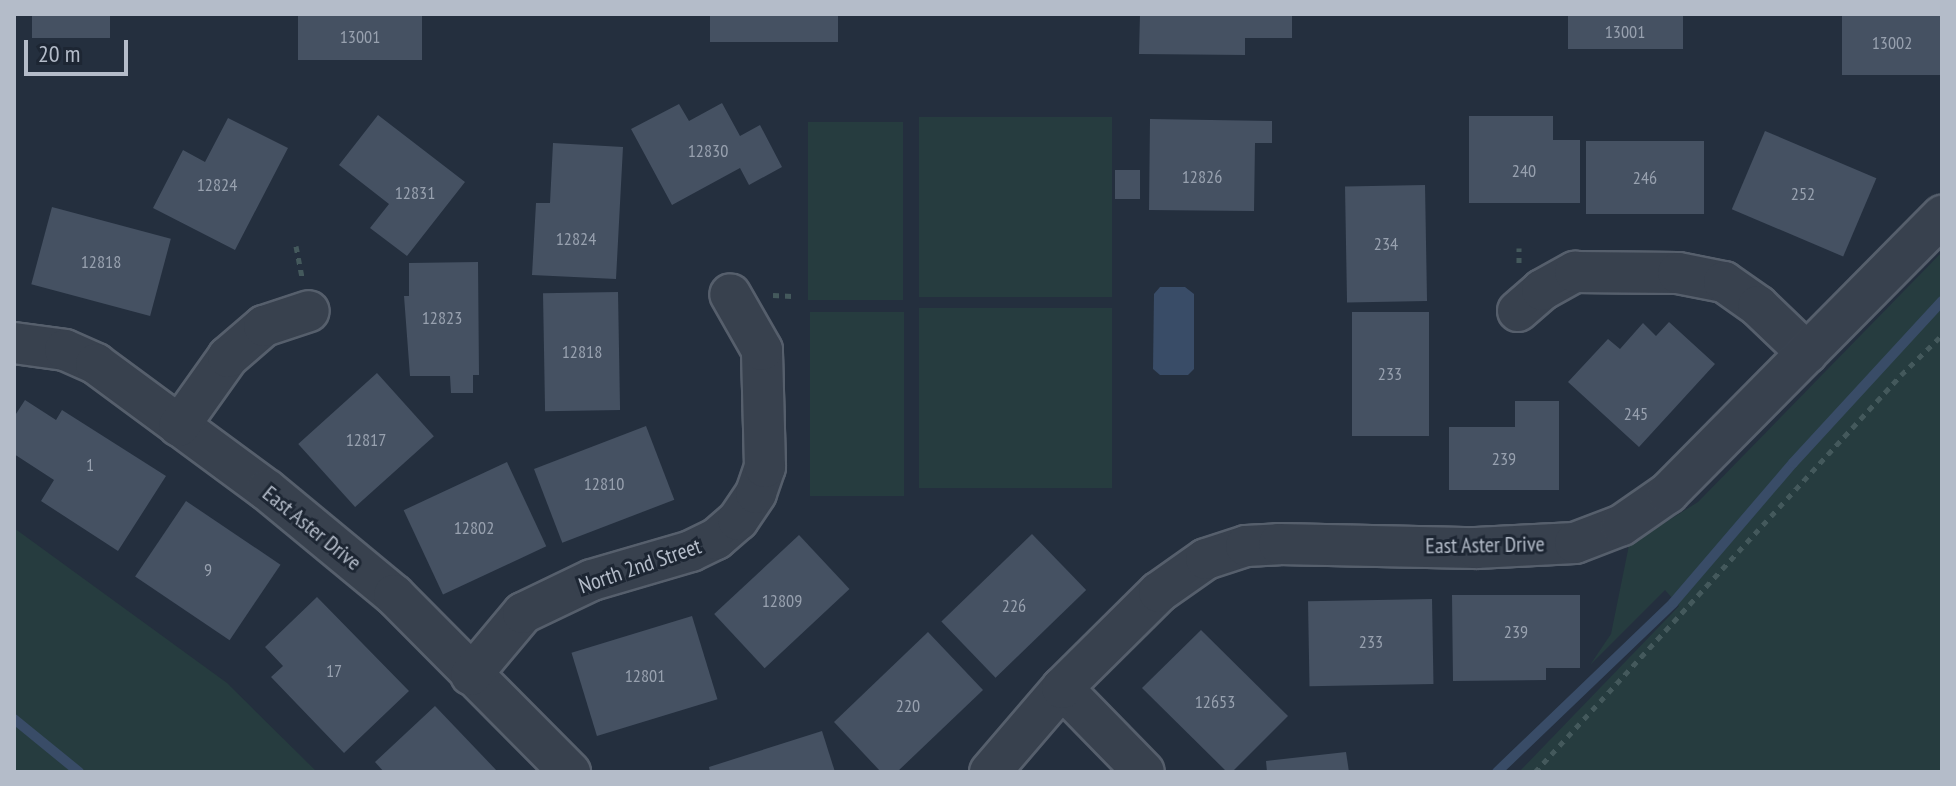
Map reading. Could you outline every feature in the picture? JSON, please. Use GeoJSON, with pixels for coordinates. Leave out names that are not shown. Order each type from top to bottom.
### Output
{"type":"FeatureCollection","features":[{"type":"Feature","properties":{"kind":"street","name":"East Aster Drive"},"geometry":{"type":"LineString","coordinates":[[990,772],[1062,688],[1159,592],[1206,559],[1246,546],[1476,548],[1575,543],[1622,525],[1668,493],[1942,216]]}},
{"type":"Feature","properties":{"kind":"street"},"geometry":{"type":"LineString","coordinates":[[1518,311],[1542,290],[1575,272],[1678,273],[1724,282],[1758,306],[1807,353]]}},
{"type":"Feature","properties":{"kind":"street","name":"North 2nd Street"},"geometry":{"type":"LineString","coordinates":[[471,675],[523,613],[592,580],[691,551],[716,539],[738,520],[756,493],[765,467],[762,350],[730,294]]}},
{"type":"Feature","properties":{"kind":"street"},"geometry":{"type":"LineString","coordinates":[[179,426],[228,357],[264,326],[309,311]]}},
{"type":"Feature","properties":{"kind":"street","name":"East Aster Drive"},"geometry":{"type":"LineString","coordinates":[[14,343],[65,350],[96,364],[267,490],[394,595],[570,772]]}},
{"type":"Feature","properties":{"kind":"street"},"geometry":{"type":"LineString","coordinates":[[1062,688],[1144,772]]}},
{"type":"Feature","properties":{"kind":"path"},"geometry":{"type":"LineString","coordinates":[[1535,772],[1901,375],[1942,335]]}},
{"type":"Feature","properties":{"kind":"green space"},"geometry":{"type":"Polygon","coordinates":[[[919,117],[1112,117],[1112,297],[919,297],[919,117]]]}},
{"type":"Feature","properties":{"kind":"green space"},"geometry":{"type":"Polygon","coordinates":[[[808,122],[903,122],[903,300],[808,300],[808,122]]]}},
{"type":"Feature","properties":{"kind":"green space"},"geometry":{"type":"Polygon","coordinates":[[[1942,252],[1942,772],[1519,772],[1679,606],[1665,590],[1590,665],[1611,634],[1629,545],[1698,502],[1942,252]]]}},
{"type":"Feature","properties":{"kind":"green space"},"geometry":{"type":"Polygon","coordinates":[[[919,308],[1112,308],[1112,488],[919,488],[919,308]]]}},
{"type":"Feature","properties":{"kind":"green space"},"geometry":{"type":"Polygon","coordinates":[[[810,312],[904,312],[904,496],[810,496],[810,312]]]}},
{"type":"Feature","properties":{"kind":"green space"},"geometry":{"type":"Polygon","coordinates":[[[14,528],[227,683],[317,772],[14,772],[14,528]]]}},
{"type":"Feature","properties":{"kind":"water"},"geometry":{"type":"Polygon","coordinates":[[[1160,287],[1185,287],[1194,294],[1194,369],[1188,375],[1160,375],[1153,369],[1154,294],[1160,287]]]}},
{"type":"Feature","properties":{"kind":"building"},"geometry":{"type":"Polygon","coordinates":[[[32,14],[110,14],[110,38],[32,38],[32,14]]]}},
{"type":"Feature","properties":{"kind":"building"},"geometry":{"type":"Polygon","coordinates":[[[298,14],[422,14],[422,60],[298,60],[298,14]]]}},
{"type":"Feature","properties":{"kind":"building"},"geometry":{"type":"Polygon","coordinates":[[[710,14],[838,14],[838,42],[710,42],[710,14]]]}},
{"type":"Feature","properties":{"kind":"building"},"geometry":{"type":"Polygon","coordinates":[[[1140,14],[1292,14],[1292,38],[1245,38],[1245,55],[1139,54],[1140,14]]]}},
{"type":"Feature","properties":{"kind":"building"},"geometry":{"type":"Polygon","coordinates":[[[1568,14],[1683,14],[1683,49],[1568,49],[1568,14]]]}},
{"type":"Feature","properties":{"kind":"building"},"geometry":{"type":"Polygon","coordinates":[[[1842,14],[1942,14],[1942,75],[1842,75],[1842,14]]]}},
{"type":"Feature","properties":{"kind":"building"},"geometry":{"type":"Polygon","coordinates":[[[722,103],[740,136],[760,125],[782,167],[749,185],[740,168],[672,205],[631,129],[679,104],[689,121],[722,103]]]}},
{"type":"Feature","properties":{"kind":"building"},"geometry":{"type":"Polygon","coordinates":[[[378,115],[465,182],[407,256],[370,228],[389,204],[339,165],[378,115]]]}},
{"type":"Feature","properties":{"kind":"building"},"geometry":{"type":"Polygon","coordinates":[[[1469,116],[1553,116],[1553,140],[1580,140],[1580,203],[1469,203],[1469,116]]]}},
{"type":"Feature","properties":{"kind":"building"},"geometry":{"type":"Polygon","coordinates":[[[228,118],[288,148],[235,250],[153,208],[183,150],[205,162],[228,118]]]}},
{"type":"Feature","properties":{"kind":"building"},"geometry":{"type":"Polygon","coordinates":[[[1150,119],[1272,121],[1272,143],[1255,143],[1254,211],[1149,210],[1150,119]]]}},
{"type":"Feature","properties":{"kind":"building"},"geometry":{"type":"Polygon","coordinates":[[[1765,131],[1876,178],[1843,257],[1732,209],[1765,131]]]}},
{"type":"Feature","properties":{"kind":"building"},"geometry":{"type":"Polygon","coordinates":[[[1586,141],[1704,141],[1704,214],[1586,214],[1586,141]]]}},
{"type":"Feature","properties":{"kind":"building"},"geometry":{"type":"Polygon","coordinates":[[[553,143],[623,147],[616,279],[532,275],[536,203],[550,203],[553,143]]]}},
{"type":"Feature","properties":{"kind":"building"},"geometry":{"type":"Polygon","coordinates":[[[1115,170],[1140,170],[1140,199],[1115,199],[1115,170]]]}},
{"type":"Feature","properties":{"kind":"building"},"geometry":{"type":"Polygon","coordinates":[[[1425,185],[1427,301],[1347,302],[1345,186],[1425,185]]]}},
{"type":"Feature","properties":{"kind":"building"},"geometry":{"type":"Polygon","coordinates":[[[52,207],[171,239],[150,316],[31,284],[52,207]]]}},
{"type":"Feature","properties":{"kind":"building"},"geometry":{"type":"Polygon","coordinates":[[[478,262],[479,375],[473,375],[473,393],[451,393],[450,376],[410,376],[404,296],[409,296],[409,263],[478,262]]]}},
{"type":"Feature","properties":{"kind":"building"},"geometry":{"type":"Polygon","coordinates":[[[618,292],[620,410],[545,411],[543,293],[618,292]]]}},
{"type":"Feature","properties":{"kind":"building"},"geometry":{"type":"Polygon","coordinates":[[[1352,312],[1429,312],[1429,436],[1352,436],[1352,312]]]}},
{"type":"Feature","properties":{"kind":"building"},"geometry":{"type":"Polygon","coordinates":[[[1669,322],[1715,364],[1639,447],[1568,382],[1608,339],[1620,349],[1643,323],[1656,336],[1669,322]]]}},
{"type":"Feature","properties":{"kind":"building"},"geometry":{"type":"Polygon","coordinates":[[[377,373],[434,436],[355,507],[298,444],[377,373]]]}},
{"type":"Feature","properties":{"kind":"building"},"geometry":{"type":"Polygon","coordinates":[[[25,400],[56,420],[62,410],[166,476],[118,551],[41,501],[54,480],[14,454],[14,417],[25,400]]]}},
{"type":"Feature","properties":{"kind":"building"},"geometry":{"type":"Polygon","coordinates":[[[1515,401],[1559,401],[1559,490],[1449,490],[1449,427],[1515,427],[1515,401]]]}},
{"type":"Feature","properties":{"kind":"building"},"geometry":{"type":"Polygon","coordinates":[[[646,426],[674,500],[562,543],[534,469],[646,426]]]}},
{"type":"Feature","properties":{"kind":"building"},"geometry":{"type":"Polygon","coordinates":[[[507,462],[546,546],[443,594],[404,510],[507,462]]]}},
{"type":"Feature","properties":{"kind":"building"},"geometry":{"type":"Polygon","coordinates":[[[186,501],[281,565],[230,640],[135,576],[186,501]]]}},
{"type":"Feature","properties":{"kind":"building"},"geometry":{"type":"Polygon","coordinates":[[[1032,534],[1086,590],[996,678],[941,622],[1032,534]]]}},
{"type":"Feature","properties":{"kind":"building"},"geometry":{"type":"Polygon","coordinates":[[[799,535],[849,589],[765,668],[714,614],[799,535]]]}},
{"type":"Feature","properties":{"kind":"building"},"geometry":{"type":"Polygon","coordinates":[[[1452,595],[1580,595],[1580,668],[1546,668],[1546,680],[1453,681],[1452,595]]]}},
{"type":"Feature","properties":{"kind":"building"},"geometry":{"type":"Polygon","coordinates":[[[317,597],[409,691],[344,753],[271,677],[283,666],[265,647],[317,597]]]}},
{"type":"Feature","properties":{"kind":"building"},"geometry":{"type":"Polygon","coordinates":[[[1432,599],[1433,684],[1310,686],[1308,601],[1432,599]]]}},
{"type":"Feature","properties":{"kind":"building"},"geometry":{"type":"Polygon","coordinates":[[[692,616],[717,699],[597,736],[572,653],[692,616]]]}},
{"type":"Feature","properties":{"kind":"building"},"geometry":{"type":"Polygon","coordinates":[[[1201,630],[1288,716],[1232,772],[1227,772],[1142,688],[1201,630]]]}},
{"type":"Feature","properties":{"kind":"building"},"geometry":{"type":"Polygon","coordinates":[[[928,632],[983,690],[897,772],[881,772],[834,722],[928,632]]]}},
{"type":"Feature","properties":{"kind":"building"},"geometry":{"type":"Polygon","coordinates":[[[435,706],[498,772],[384,772],[375,762],[435,706]]]}},
{"type":"Feature","properties":{"kind":"building"},"geometry":{"type":"Polygon","coordinates":[[[822,731],[835,772],[710,772],[709,767],[822,731]]]}},
{"type":"Feature","properties":{"kind":"building"},"geometry":{"type":"Polygon","coordinates":[[[1346,752],[1349,772],[1267,772],[1266,761],[1346,752]]]}},
{"type":"Feature","properties":{"kind":"waterway"},"geometry":{"type":"LineString","coordinates":[[1497,772],[1673,603],[1793,463],[1942,301]]}},
{"type":"Feature","properties":{"kind":"waterway"},"geometry":{"type":"LineString","coordinates":[[14,719],[79,772]]}}]}
